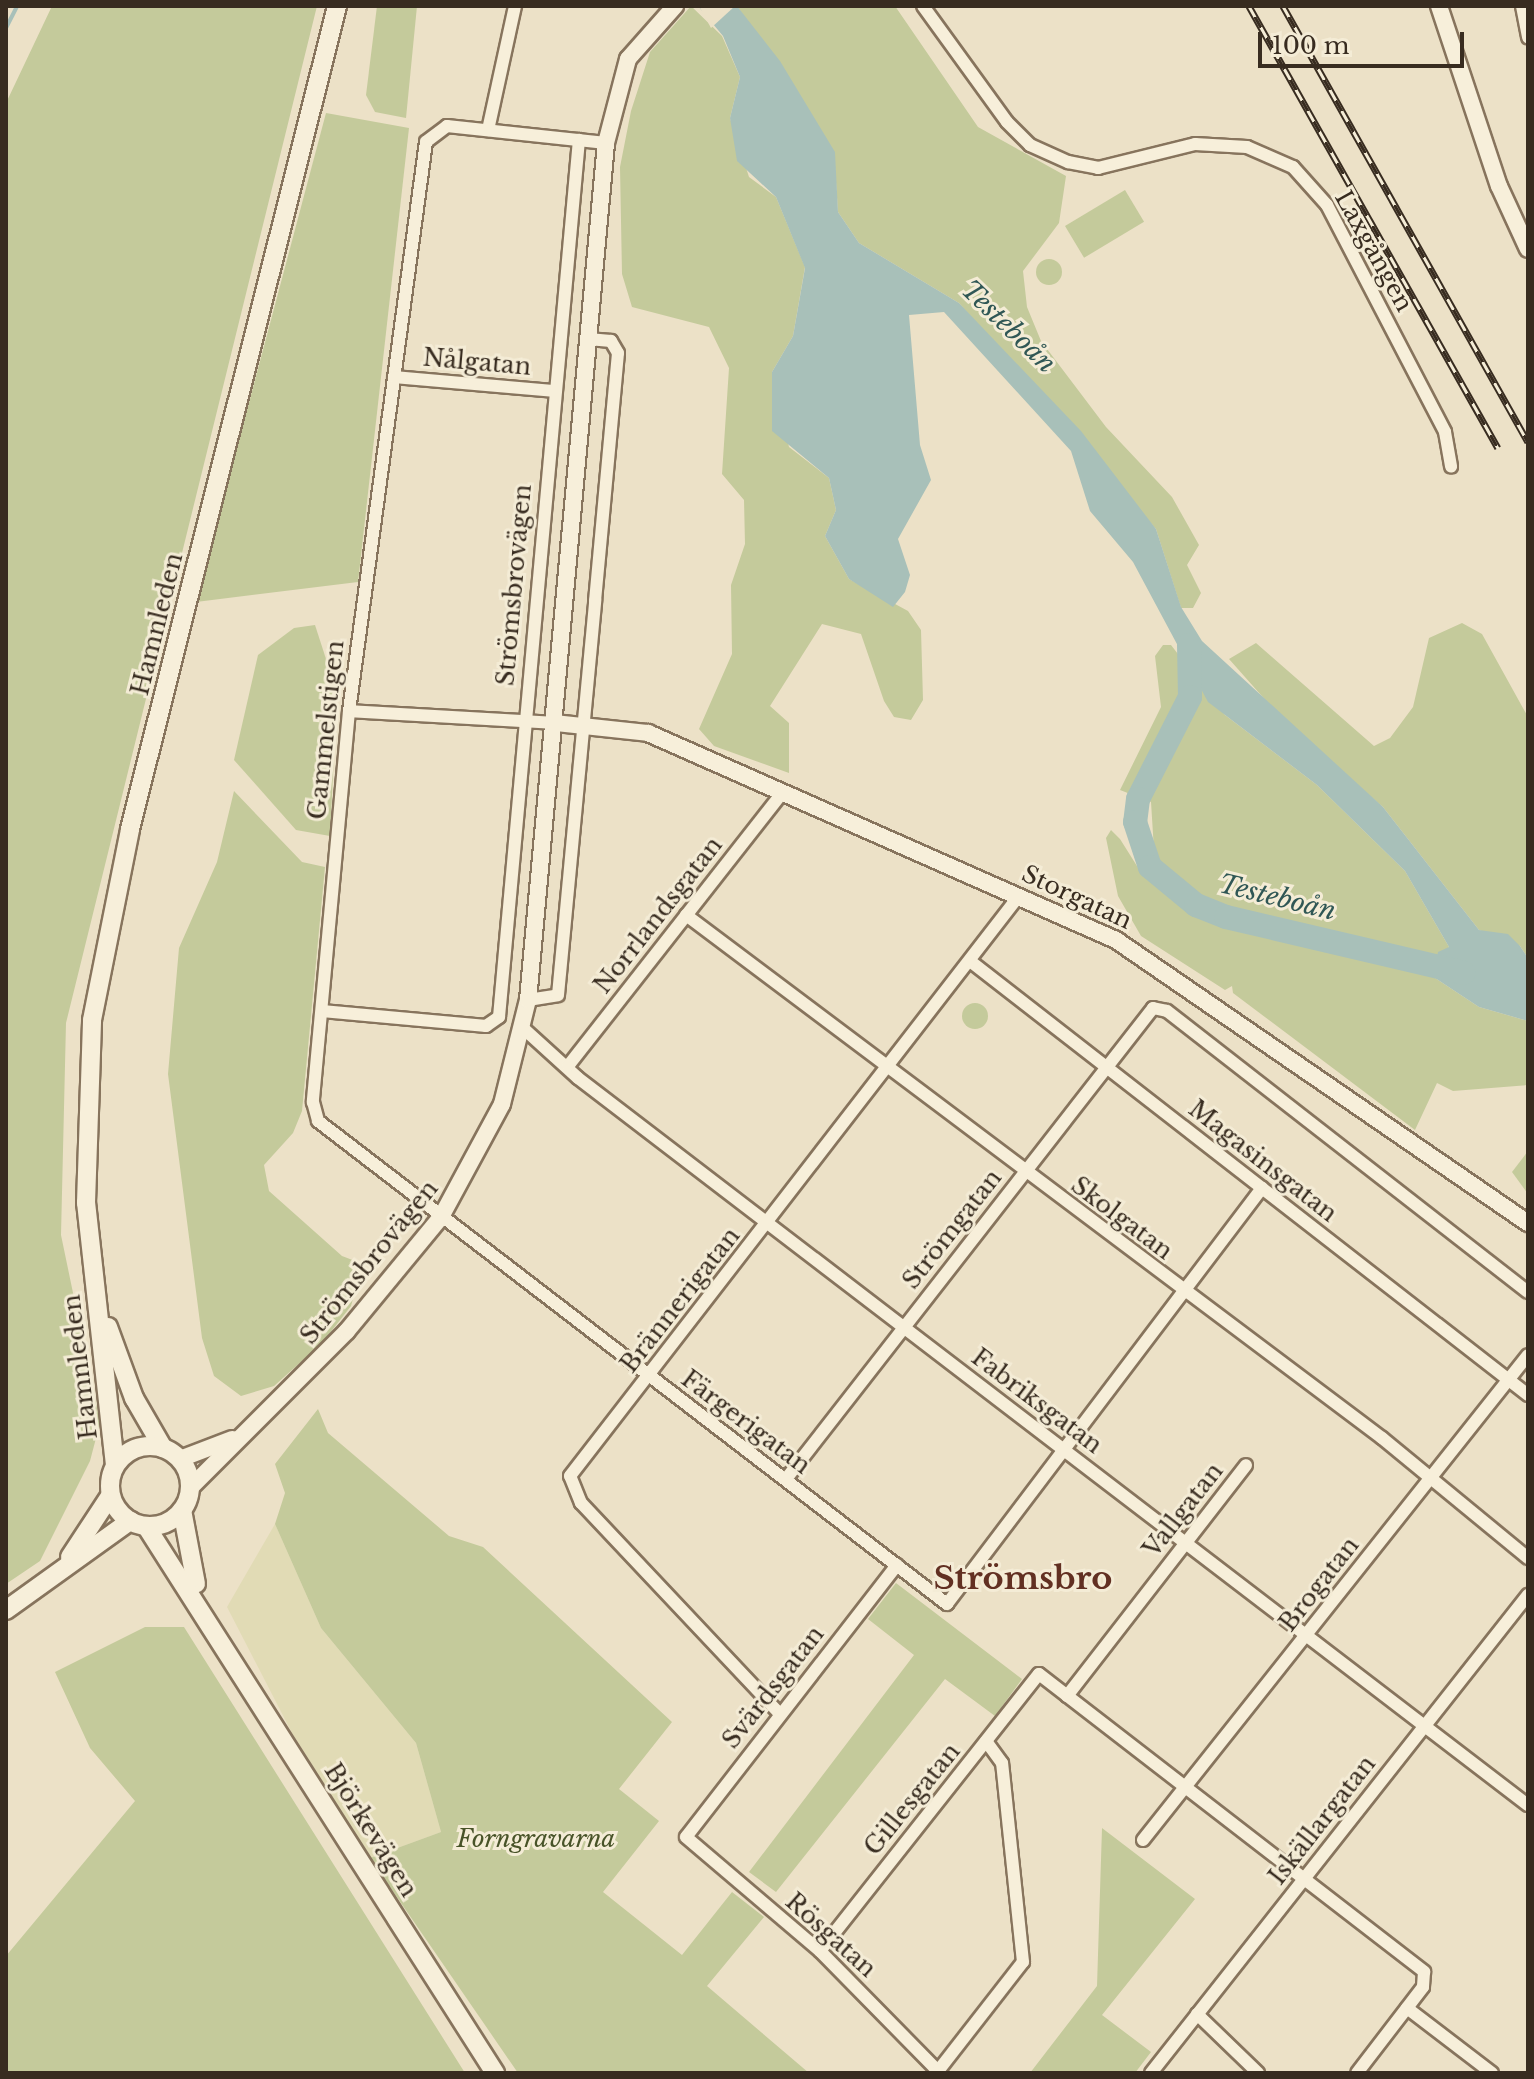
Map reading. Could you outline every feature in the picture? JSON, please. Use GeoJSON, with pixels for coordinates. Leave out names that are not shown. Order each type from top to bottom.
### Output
{"type":"FeatureCollection","features":[{"type":"Feature","properties":{"kind":"main road","name":"Hamnleden"},"geometry":{"type":"LineString","coordinates":[[115,1465],[91,1263],[84,1119],[101,956],[337,6]]}},
{"type":"Feature","properties":{"kind":"main road","name":"Hamnleden"},"geometry":{"type":"LineString","coordinates":[[91,1263],[126,1379],[163,1448]]}},
{"type":"Feature","properties":{"kind":"main road"},"geometry":{"type":"LineString","coordinates":[[6,1610],[138,1523],[182,1510],[190,1488],[180,1459],[163,1448],[134,1449],[115,1465],[110,1496],[47,1581]]}},
{"type":"Feature","properties":{"kind":"main road"},"geometry":{"type":"LineString","coordinates":[[110,1496],[138,1523]]}},
{"type":"Feature","properties":{"kind":"main road","name":"Björkevägen"},"geometry":{"type":"LineString","coordinates":[[182,1510],[206,1613]]}},
{"type":"Feature","properties":{"kind":"main road","name":"Björkevägen"},"geometry":{"type":"LineString","coordinates":[[138,1523],[206,1613],[495,2073]]}},
{"type":"Feature","properties":{"kind":"street"},"geometry":{"type":"LineString","coordinates":[[515,6],[488,130],[606,143]]}},
{"type":"Feature","properties":{"kind":"street","name":"Strömsbrovägen"},"geometry":{"type":"LineString","coordinates":[[190,1488],[237,1437],[347,1331],[441,1217],[492,1128],[523,1028],[528,1000],[606,143],[628,59],[675,6]]}},
{"type":"Feature","properties":{"kind":"street","name":"Laxgången"},"geometry":{"type":"LineString","coordinates":[[923,6],[1007,122],[1030,145],[1068,162],[1098,168],[1195,144],[1247,147],[1293,167],[1327,205],[1445,432],[1451,466]]}},
{"type":"Feature","properties":{"kind":"street"},"geometry":{"type":"LineString","coordinates":[[1439,6],[1499,186],[1528,249]]}},
{"type":"Feature","properties":{"kind":"street"},"geometry":{"type":"LineString","coordinates":[[1522,6],[1528,37]]}},
{"type":"Feature","properties":{"kind":"street","name":"Gammelstigen"},"geometry":{"type":"LineString","coordinates":[[441,1217],[318,1121],[313,1102],[349,711],[419,190],[432,132],[488,130]]}},
{"type":"Feature","properties":{"kind":"street","name":"Strömsbrovägen"},"geometry":{"type":"LineString","coordinates":[[322,1011],[486,1026],[500,1013],[579,140]]}},
{"type":"Feature","properties":{"kind":"street"},"geometry":{"type":"LineString","coordinates":[[528,1000],[558,995],[618,353],[611,341],[588,339]]}},
{"type":"Feature","properties":{"kind":"street","name":"Nålgatan"},"geometry":{"type":"LineString","coordinates":[[394,377],[555,391]]}},
{"type":"Feature","properties":{"kind":"street"},"geometry":{"type":"LineString","coordinates":[[349,711],[525,725],[555,723]]}},
{"type":"Feature","properties":{"kind":"street","name":"Storgatan"},"geometry":{"type":"LineString","coordinates":[[555,723],[583,722],[648,733],[1141,954],[1528,1223]]}},
{"type":"Feature","properties":{"kind":"street","name":"Norrlandsgatan"},"geometry":{"type":"LineString","coordinates":[[568,1066],[783,792]]}},
{"type":"Feature","properties":{"kind":"street","name":"Brännerigatan"},"geometry":{"type":"LineString","coordinates":[[779,1713],[571,1490],[574,1469],[768,1223],[1018,897]]}},
{"type":"Feature","properties":{"kind":"street","name":"Skolgatan"},"geometry":{"type":"LineString","coordinates":[[686,915],[1184,1292],[1528,1558]]}},
{"type":"Feature","properties":{"kind":"street","name":"Magasinsgatan"},"geometry":{"type":"LineString","coordinates":[[970,961],[1528,1395]]}},
{"type":"Feature","properties":{"kind":"street","name":"Strömgatan"},"geometry":{"type":"LineString","coordinates":[[786,1479],[1104,1065],[1153,1008],[1167,1011],[1528,1292]]}},
{"type":"Feature","properties":{"kind":"street","name":"Fabriksgatan"},"geometry":{"type":"LineString","coordinates":[[523,1028],[768,1223],[1528,1805]]}},
{"type":"Feature","properties":{"kind":"street"},"geometry":{"type":"LineString","coordinates":[[1065,1449],[1262,1188]]}},
{"type":"Feature","properties":{"kind":"street","name":"Färgerigatan"},"geometry":{"type":"LineString","coordinates":[[441,1217],[947,1604],[1065,1449]]}},
{"type":"Feature","properties":{"kind":"street","name":"Brogatan"},"geometry":{"type":"LineString","coordinates":[[1143,1840],[1528,1355]]}},
{"type":"Feature","properties":{"kind":"street","name":"Strömsbrovägen"},"geometry":{"type":"LineString","coordinates":[[180,1459],[237,1437]]}},
{"type":"Feature","properties":{"kind":"street","name":"Vallgatan"},"geometry":{"type":"LineString","coordinates":[[1067,1696],[1246,1465]]}},
{"type":"Feature","properties":{"kind":"street","name":"Svärdsgatan"},"geometry":{"type":"LineString","coordinates":[[686,1837],[779,1713],[897,1565]]}},
{"type":"Feature","properties":{"kind":"street","name":"Iskällargatan"},"geometry":{"type":"LineString","coordinates":[[1151,2073],[1528,1595]]}},
{"type":"Feature","properties":{"kind":"street","name":"Gillesgatan"},"geometry":{"type":"LineString","coordinates":[[820,1951],[1039,1674],[1067,1696]]}},
{"type":"Feature","properties":{"kind":"street"},"geometry":{"type":"LineString","coordinates":[[1067,1696],[1424,1972],[1407,2008],[1357,2073]]}},
{"type":"Feature","properties":{"kind":"street"},"geometry":{"type":"LineString","coordinates":[[939,2072],[1025,1955],[1002,1763],[986,1741]]}},
{"type":"Feature","properties":{"kind":"street","name":"Rösgatan"},"geometry":{"type":"LineString","coordinates":[[686,1837],[820,1951],[939,2072]]}},
{"type":"Feature","properties":{"kind":"street"},"geometry":{"type":"LineString","coordinates":[[1407,2008],[1492,2073]]}},
{"type":"Feature","properties":{"kind":"street"},"geometry":{"type":"LineString","coordinates":[[1197,2014],[1258,2073]]}},
{"type":"Feature","properties":{"kind":"shaded area"},"geometry":{"type":"Polygon","coordinates":[[[275,1524],[321,1628],[416,1743],[441,1832],[370,1858],[292,1733],[227,1607],[275,1524]]]}},
{"type":"Feature","properties":{"kind":"green space"},"geometry":{"type":"Polygon","coordinates":[[[52,6],[317,6],[66,1023],[61,1235],[100,1423],[90,1461],[40,1561],[6,1584],[6,103],[52,6]]]}},
{"type":"Feature","properties":{"kind":"green space"},"geometry":{"type":"Polygon","coordinates":[[[377,6],[417,6],[406,118],[375,112],[366,95],[377,6]]]}},
{"type":"Feature","properties":{"kind":"green space"},"geometry":{"type":"Polygon","coordinates":[[[691,6],[722,36],[740,77],[730,118],[749,177],[776,197],[805,267],[793,336],[772,372],[789,447],[829,478],[836,510],[825,536],[849,579],[908,611],[921,630],[923,700],[911,720],[894,717],[884,701],[861,634],[822,624],[770,706],[789,723],[789,773],[714,746],[699,729],[732,654],[731,585],[745,544],[744,500],[722,474],[729,368],[709,327],[632,307],[622,274],[620,167],[631,111],[650,52],[691,6]]]}},
{"type":"Feature","properties":{"kind":"green space"},"geometry":{"type":"Polygon","coordinates":[[[737,6],[895,6],[978,127],[1066,176],[1059,223],[1023,271],[1027,307],[1041,341],[1106,427],[1172,497],[1199,545],[1187,565],[1201,593],[1193,608],[1181,608],[1156,529],[959,303],[859,243],[838,212],[834,152],[737,6]]]}},
{"type":"Feature","properties":{"kind":"green space"},"geometry":{"type":"Polygon","coordinates":[[[326,113],[409,128],[358,582],[196,602],[326,113]]]}},
{"type":"Feature","properties":{"kind":"green space"},"geometry":{"type":"Polygon","coordinates":[[[1125,190],[1144,222],[1084,258],[1065,226],[1125,190]]]}},
{"type":"Feature","properties":{"kind":"green space"},"geometry":{"type":"Polygon","coordinates":[[[1049,259],[1058,263],[1062,272],[1058,281],[1049,285],[1040,281],[1036,272],[1040,263],[1049,259]]]}},
{"type":"Feature","properties":{"kind":"green space"},"geometry":{"type":"Polygon","coordinates":[[[1462,623],[1482,634],[1528,717],[1528,958],[1520,946],[1479,930],[1383,807],[1293,731],[1229,659],[1256,643],[1374,746],[1390,738],[1413,707],[1429,638],[1462,623]]]}},
{"type":"Feature","properties":{"kind":"green space"},"geometry":{"type":"Polygon","coordinates":[[[315,625],[337,693],[330,836],[296,830],[234,760],[258,655],[294,628],[315,625]]]}},
{"type":"Feature","properties":{"kind":"green space"},"geometry":{"type":"Polygon","coordinates":[[[1163,645],[1171,645],[1225,715],[1317,785],[1405,871],[1449,947],[1432,976],[1479,1007],[1528,1021],[1528,1085],[1453,1091],[1437,1083],[1415,1130],[1233,993],[1232,986],[1225,990],[1141,936],[1118,896],[1106,838],[1111,830],[1142,874],[1155,866],[1151,802],[1120,790],[1161,707],[1155,656],[1163,645]]]}},
{"type":"Feature","properties":{"kind":"green space"},"geometry":{"type":"Polygon","coordinates":[[[234,791],[302,862],[325,867],[302,1111],[293,1133],[264,1165],[269,1191],[342,1256],[363,1264],[351,1306],[322,1343],[274,1386],[241,1396],[214,1376],[202,1338],[168,1074],[179,948],[217,862],[234,791]]]}},
{"type":"Feature","properties":{"kind":"green space"},"geometry":{"type":"Polygon","coordinates":[[[975,1003],[984,1007],[988,1016],[984,1025],[975,1029],[966,1025],[962,1016],[966,1007],[975,1003]]]}},
{"type":"Feature","properties":{"kind":"green space"},"geometry":{"type":"Polygon","coordinates":[[[1528,1151],[1528,1194],[1512,1172],[1528,1151]]]}},
{"type":"Feature","properties":{"kind":"green space","name":"Forngravarna"},"geometry":{"type":"Polygon","coordinates":[[[318,1409],[328,1433],[449,1536],[483,1547],[672,1722],[619,1789],[659,1821],[603,1892],[682,1955],[732,1892],[764,1917],[707,1986],[809,2073],[518,2073],[370,1858],[441,1832],[416,1743],[321,1628],[275,1524],[285,1493],[275,1464],[318,1409]]]}},
{"type":"Feature","properties":{"kind":"green space"},"geometry":{"type":"Polygon","coordinates":[[[896,1583],[1022,1679],[995,1716],[945,1679],[776,1892],[749,1872],[914,1655],[868,1619],[896,1583]]]}},
{"type":"Feature","properties":{"kind":"green space"},"geometry":{"type":"Polygon","coordinates":[[[145,1627],[184,1627],[465,2073],[6,2073],[6,1956],[135,1801],[90,1748],[55,1672],[145,1627]]]}},
{"type":"Feature","properties":{"kind":"green space"},"geometry":{"type":"Polygon","coordinates":[[[1102,1828],[1195,1899],[1102,2015],[1151,2052],[1135,2073],[1030,2073],[1097,1986],[1102,1828]]]}},
{"type":"Feature","properties":{"kind":"water"},"geometry":{"type":"Polygon","coordinates":[[[698,6],[737,6],[780,61],[835,152],[838,212],[859,243],[959,303],[1081,431],[1156,529],[1181,607],[1202,641],[1383,807],[1479,930],[1508,934],[1520,946],[1528,958],[1528,1021],[1479,1007],[1432,976],[1438,952],[1449,947],[1405,871],[1317,785],[1208,702],[1133,562],[1090,511],[1071,451],[944,312],[909,315],[920,445],[931,480],[898,539],[910,575],[905,592],[893,607],[849,579],[825,536],[836,510],[829,478],[772,431],[772,372],[793,336],[805,268],[776,197],[737,161],[730,118],[740,77],[723,36],[698,6]]]}},
{"type":"Feature","properties":{"kind":"pier"},"geometry":{"type":"Polygon","coordinates":[[[699,6],[735,6],[711,28],[699,6]]]}},
{"type":"Feature","properties":{"kind":"waterway"},"geometry":{"type":"LineString","coordinates":[[6,28],[17,6]]}},
{"type":"Feature","properties":{"kind":"waterway","name":"Testeboån"},"geometry":{"type":"LineString","coordinates":[[1189,645],[1190,697],[1138,799],[1135,822],[1150,867],[1196,905],[1226,917],[1464,973]]}},
{"type":"Feature","properties":{"kind":"railway"},"geometry":{"type":"LineString","coordinates":[[1249,6],[1498,448]]}},
{"type":"Feature","properties":{"kind":"railway"},"geometry":{"type":"LineString","coordinates":[[1283,6],[1528,442]]}},
{"type":"Feature","properties":{"kind":"district","name":"Strömsbro"},"geometry":{"type":"Point","coordinates":[1023,1578]}}]}
